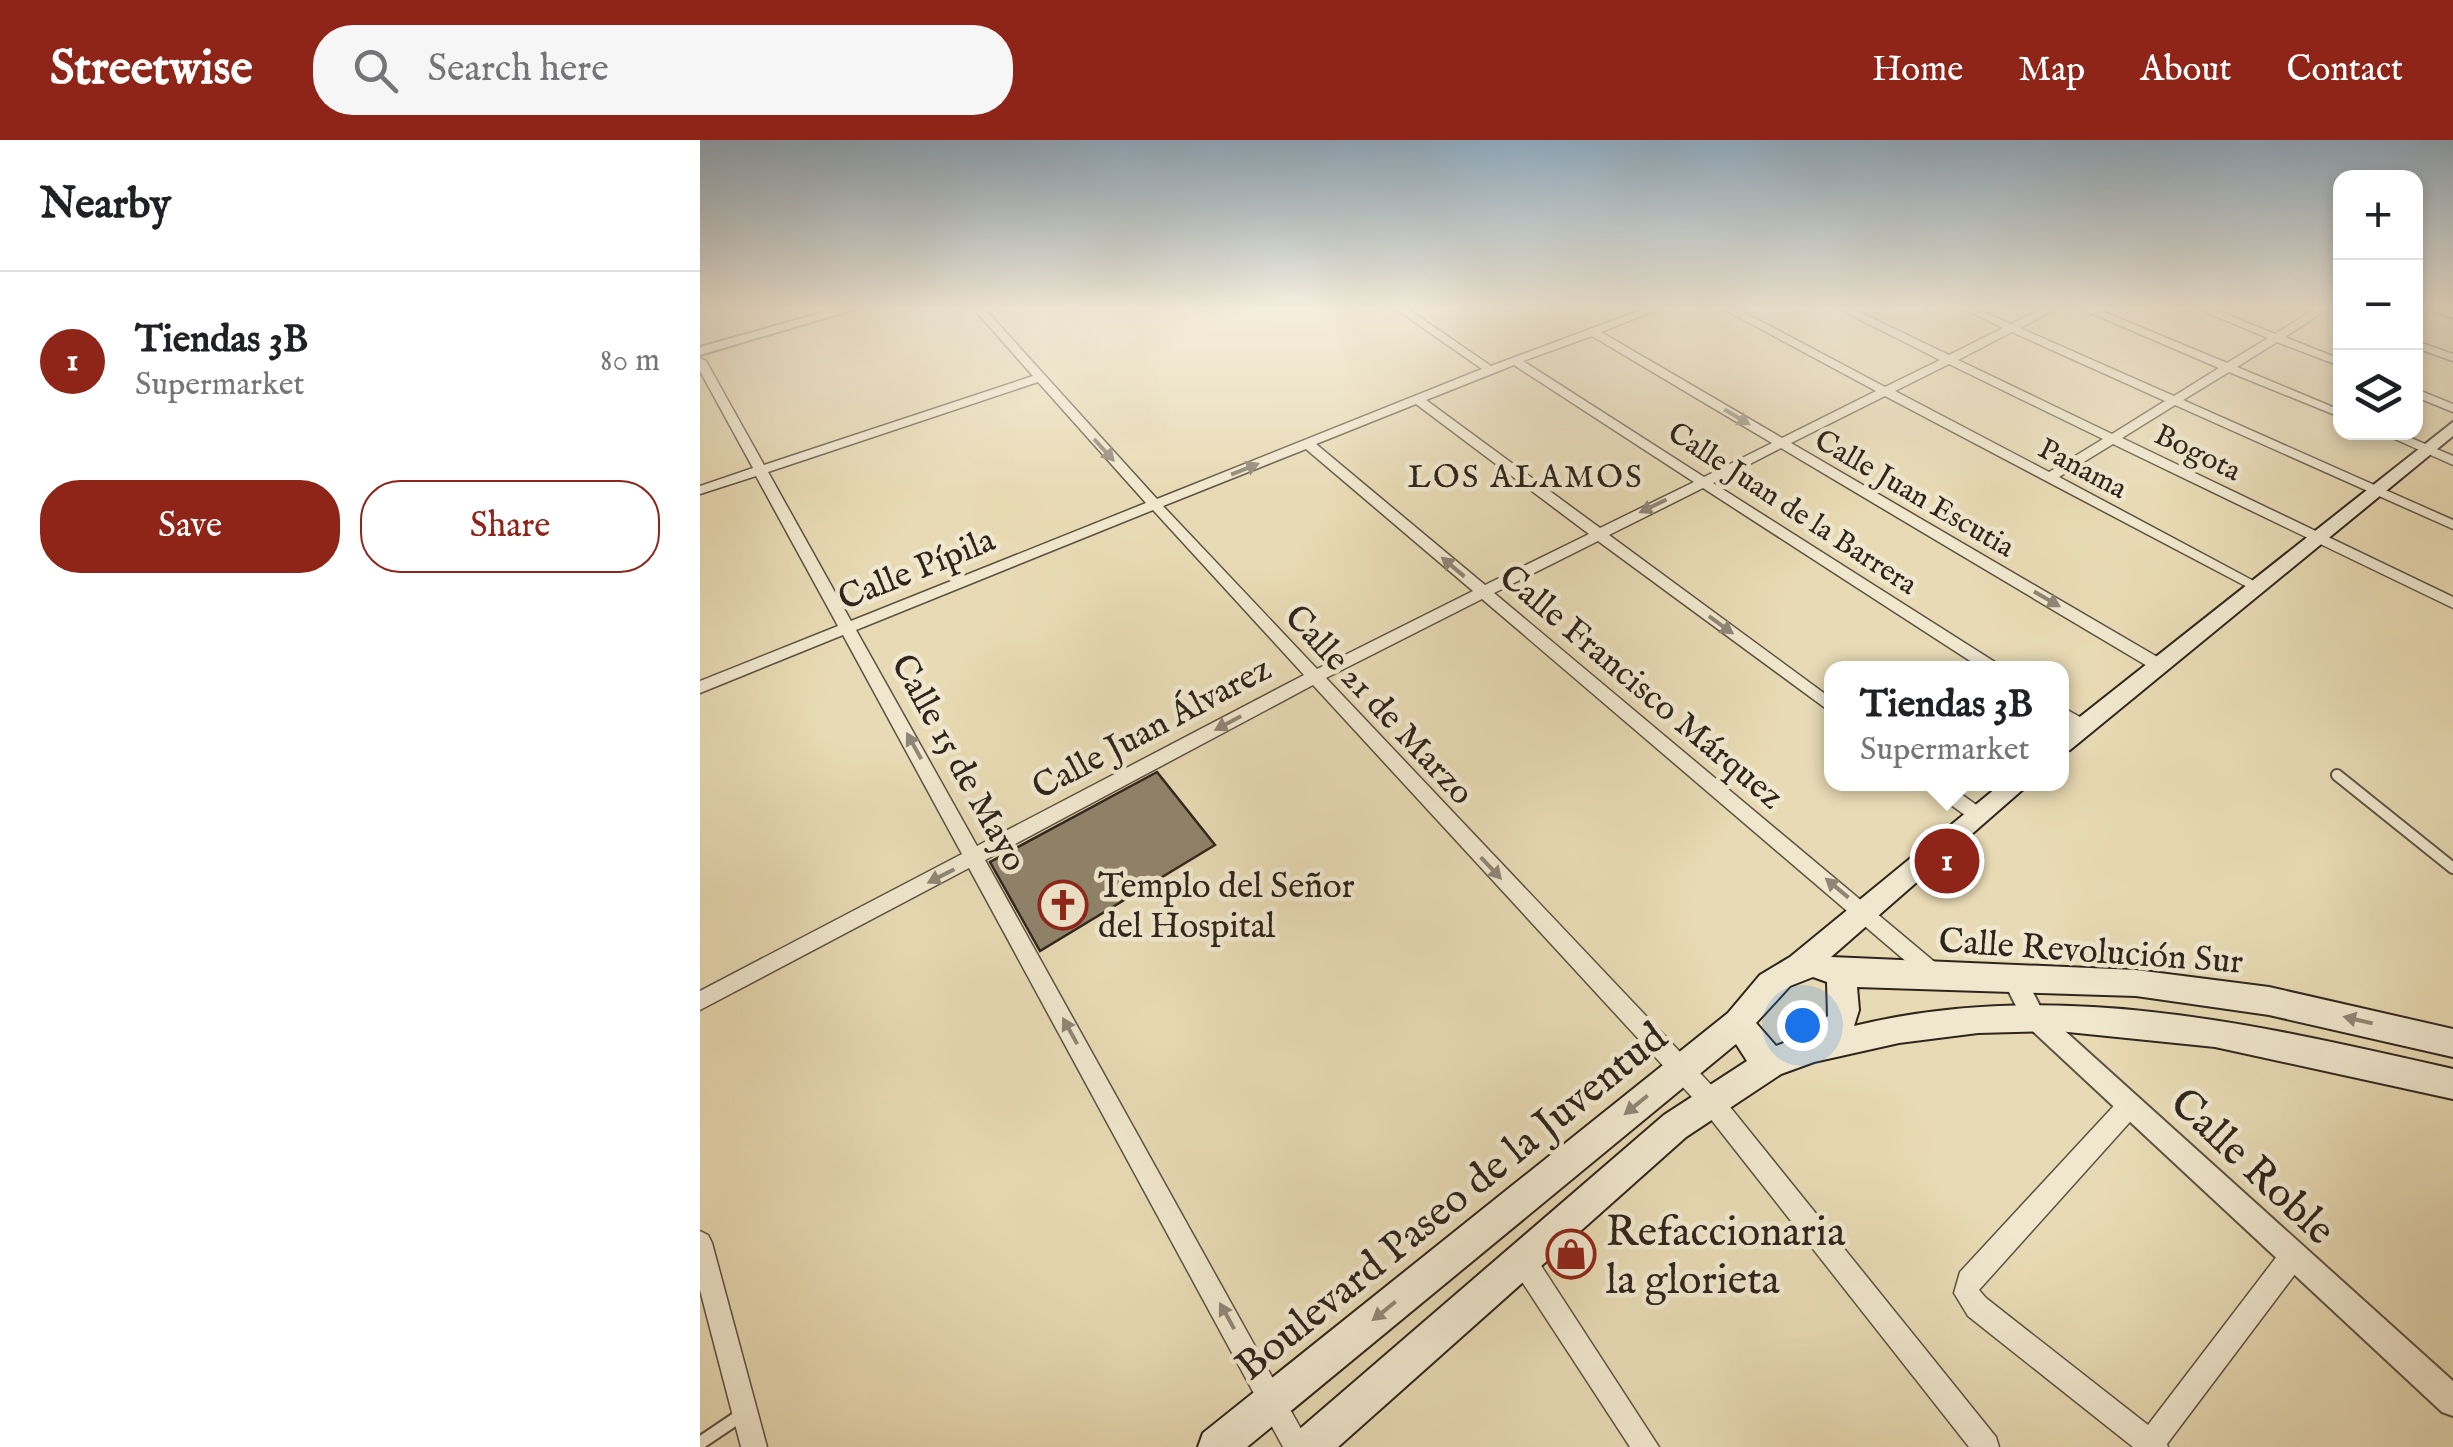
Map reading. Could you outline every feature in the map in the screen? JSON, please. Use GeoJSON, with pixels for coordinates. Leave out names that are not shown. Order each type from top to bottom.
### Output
{"type":"FeatureCollection","features":[{"type":"Feature","properties":{"kind":"main road"},"geometry":{"type":"LineString","coordinates":[[2069,738],[2453,428]]}},
{"type":"Feature","properties":{"kind":"main road"},"geometry":{"type":"LineString","coordinates":[[1773,1062],[1756,1050],[1739,1022],[1779,977],[1801,965],[2009,791]]}},
{"type":"Feature","properties":{"kind":"main road"},"geometry":{"type":"LineString","coordinates":[[1309,1447],[1710,1100],[1773,1062],[1818,1049],[1844,1014],[1846,990],[1839,973],[1820,964],[1801,965]]}},
{"type":"Feature","properties":{"kind":"main road","name":"Calle Revolución Sur"},"geometry":{"type":"LineString","coordinates":[[1839,973],[2136,983],[2269,1001],[2453,1043]]}},
{"type":"Feature","properties":{"kind":"main road","name":"Calle Revolución Sur"},"geometry":{"type":"LineString","coordinates":[[1818,1049],[1908,1024],[2033,1016],[2189,1029],[2306,1050],[2453,1084]]}},
{"type":"Feature","properties":{"kind":"main road","name":"Boulevard Paseo de la Juventud"},"geometry":{"type":"LineString","coordinates":[[1218,1447],[1739,1022]]}},
{"type":"Feature","properties":{"kind":"street","name":"Calle 15 de Mayo"},"geometry":{"type":"LineString","coordinates":[[704,368],[850,627],[1298,1447]]}},
{"type":"Feature","properties":{"kind":"street","name":"Calle 21 de Marzo"},"geometry":{"type":"LineString","coordinates":[[1029,368],[1710,1100],[1986,1447]]}},
{"type":"Feature","properties":{"kind":"street","name":"Calle Pípila"},"geometry":{"type":"LineString","coordinates":[[700,687],[1495,368]]}},
{"type":"Feature","properties":{"kind":"street","name":"Calle Juan de la Barrera"},"geometry":{"type":"LineString","coordinates":[[1527,368],[1981,661]]}},
{"type":"Feature","properties":{"kind":"street","name":"Calle Juan Escutia"},"geometry":{"type":"LineString","coordinates":[[1654,368],[2160,666]]}},
{"type":"Feature","properties":{"kind":"street","name":"Panama"},"geometry":{"type":"LineString","coordinates":[[1840,368],[2258,587]]}},
{"type":"Feature","properties":{"kind":"street","name":"Calle Juan Álvarez"},"geometry":{"type":"LineString","coordinates":[[700,1000],[1314,677],[1933,368]]}},
{"type":"Feature","properties":{"kind":"street","name":"Bogota"},"geometry":{"type":"LineString","coordinates":[[1966,368],[2453,604]]}},
{"type":"Feature","properties":{"kind":"street"},"geometry":{"type":"LineString","coordinates":[[2096,368],[2453,526]]}},
{"type":"Feature","properties":{"kind":"street"},"geometry":{"type":"LineString","coordinates":[[2049,478],[2221,368]]}},
{"type":"Feature","properties":{"kind":"street"},"geometry":{"type":"LineString","coordinates":[[2229,368],[2333,411]]}},
{"type":"Feature","properties":{"kind":"street"},"geometry":{"type":"LineString","coordinates":[[700,490],[1038,378]]}},
{"type":"Feature","properties":{"kind":"street"},"geometry":{"type":"LineString","coordinates":[[2423,396],[2453,408]]}},
{"type":"Feature","properties":{"kind":"street"},"geometry":{"type":"LineString","coordinates":[[1418,400],[1824,702]]}},
{"type":"Feature","properties":{"kind":"street"},"geometry":{"type":"LineString","coordinates":[[2403,440],[2453,461]]}},
{"type":"Feature","properties":{"kind":"street","name":"Calle Francisco Márquez"},"geometry":{"type":"LineString","coordinates":[[1308,444],[1864,910],[1936,976]]}},
{"type":"Feature","properties":{"kind":"street"},"geometry":{"type":"LineString","coordinates":[[2069,717],[2083,726]]}},
{"type":"Feature","properties":{"kind":"street"},"geometry":{"type":"LineString","coordinates":[[1945,791],[1979,816]]}},
{"type":"Feature","properties":{"kind":"street","name":"Calle Roble"},"geometry":{"type":"LineString","coordinates":[[2014,978],[2033,1016],[2453,1401]]}},
{"type":"Feature","properties":{"kind":"street"},"geometry":{"type":"LineString","coordinates":[[2130,1105],[1969,1281],[1966,1287],[1970,1300],[2151,1446],[2293,1256]]}},
{"type":"Feature","properties":{"kind":"street"},"geometry":{"type":"LineString","coordinates":[[700,1243],[754,1447]]}},
{"type":"Feature","properties":{"kind":"street"},"geometry":{"type":"LineString","coordinates":[[1522,1259],[1646,1447]]}},
{"type":"Feature","properties":{"kind":"lane"},"geometry":{"type":"LineString","coordinates":[[2338,774],[2453,868]]}},
{"type":"Feature","properties":{"kind":"lane"},"geometry":{"type":"LineString","coordinates":[[700,1444],[745,1412]]}},
{"type":"Feature","properties":{"kind":"building","name":"Templo del Señor del Hospital"},"geometry":{"type":"Polygon","coordinates":[[[1157,772],[1215,845],[1040,951],[990,862],[1157,772]]]}},
{"type":"Feature","properties":{"kind":"place","name":"Tiendas 3B"},"geometry":{"type":"Point","coordinates":[1947,861]}},
{"type":"Feature","properties":{"kind":"place","name":"Templo del Señor del Hospital"},"geometry":{"type":"Point","coordinates":[1063,905]}},
{"type":"Feature","properties":{"kind":"place","name":"Refaccionaria la glorieta"},"geometry":{"type":"Point","coordinates":[1571,1254]}},
{"type":"Feature","properties":{"kind":"district","name":"LOS ALAMOS"},"geometry":{"type":"Point","coordinates":[1526,476]}}]}
